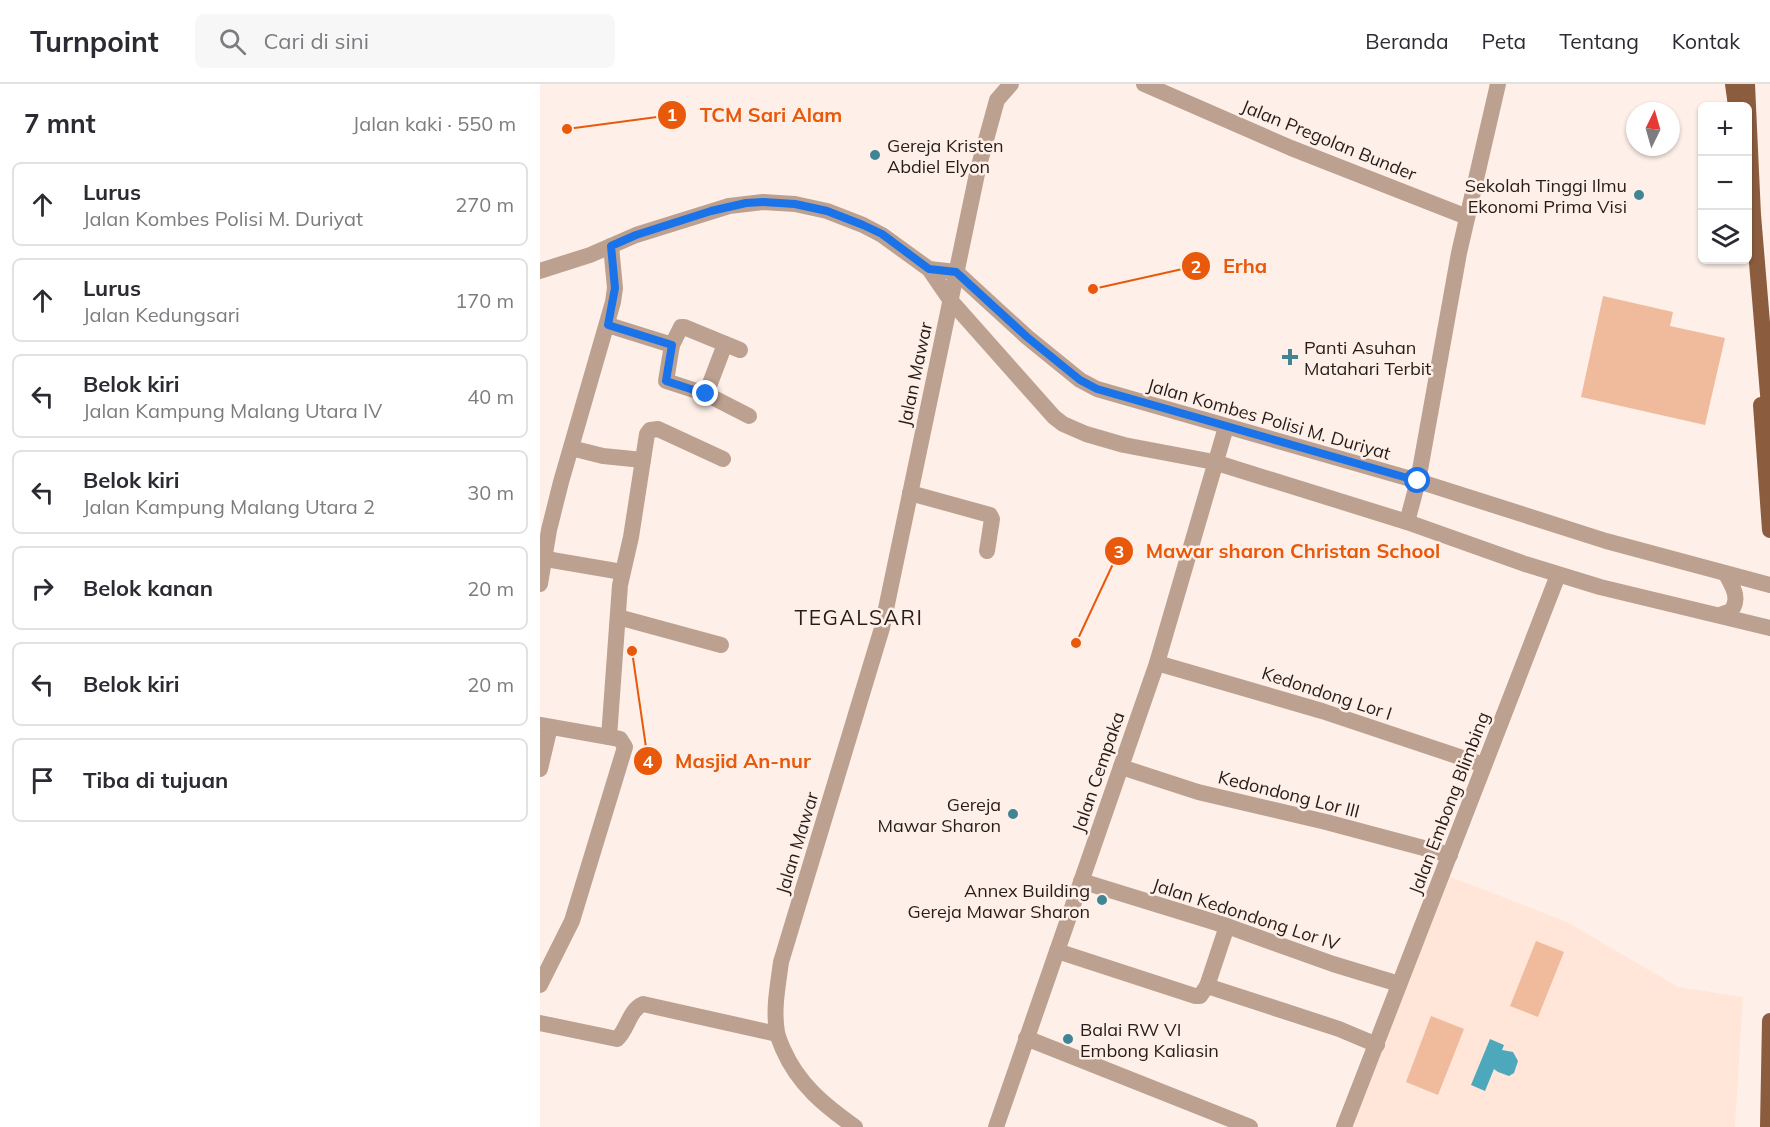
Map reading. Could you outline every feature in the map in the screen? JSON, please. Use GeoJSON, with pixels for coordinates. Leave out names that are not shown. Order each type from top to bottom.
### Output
{"type":"FeatureCollection","features":[{"type":"Feature","properties":{"kind":"main road"},"geometry":{"type":"LineString","coordinates":[[1733,84],[1735,102]]}},
{"type":"Feature","properties":{"kind":"main road"},"geometry":{"type":"LineString","coordinates":[[1747,84],[1753,215],[1770,418]]}},
{"type":"Feature","properties":{"kind":"main road"},"geometry":{"type":"LineString","coordinates":[[1747,264],[1766,459],[1770,530]]}},
{"type":"Feature","properties":{"kind":"main road"},"geometry":{"type":"LineString","coordinates":[[1768,1127],[1770,1022]]}},
{"type":"Feature","properties":{"kind":"street"},"geometry":{"type":"LineString","coordinates":[[951,301],[978,169],[997,100],[1011,84]]}},
{"type":"Feature","properties":{"kind":"street","name":"Jalan Pregolan Bunder"},"geometry":{"type":"LineString","coordinates":[[1144,84],[1291,148],[1467,217]]}},
{"type":"Feature","properties":{"kind":"street"},"geometry":{"type":"LineString","coordinates":[[1407,522],[1418,481],[1467,217],[1498,84]]}},
{"type":"Feature","properties":{"kind":"street"},"geometry":{"type":"LineString","coordinates":[[540,271],[590,255],[636,235],[711,211],[746,203],[795,204],[816,208],[863,225],[896,244],[929,269],[951,301],[1054,417],[1063,424],[1086,434],[1124,445],[1214,462],[1407,522],[1558,575],[1770,628]]}},
{"type":"Feature","properties":{"kind":"street"},"geometry":{"type":"LineString","coordinates":[[540,584],[546,559],[549,530],[608,325],[615,288],[611,246]]}},
{"type":"Feature","properties":{"kind":"street"},"geometry":{"type":"LineString","coordinates":[[929,269],[956,272]]}},
{"type":"Feature","properties":{"kind":"street","name":"Jalan Kombes Polisi M. Duriyat"},"geometry":{"type":"LineString","coordinates":[[956,272],[1027,337],[1080,380],[1097,389],[1418,481],[1606,541],[1770,585]]}},
{"type":"Feature","properties":{"kind":"street","name":"Jalan Mawar"},"geometry":{"type":"LineString","coordinates":[[855,1127],[826,1106],[803,1083],[788,1060],[777,1034],[776,1003],[781,962],[882,628],[951,301]]}},
{"type":"Feature","properties":{"kind":"street"},"geometry":{"type":"LineString","coordinates":[[608,325],[672,345]]}},
{"type":"Feature","properties":{"kind":"street"},"geometry":{"type":"LineString","coordinates":[[706,394],[733,347],[681,327],[672,345],[666,381],[706,394],[749,416]]}},
{"type":"Feature","properties":{"kind":"street","name":"Jalan Cempaka"},"geometry":{"type":"LineString","coordinates":[[996,1127],[1157,663],[1226,427]]}},
{"type":"Feature","properties":{"kind":"street"},"geometry":{"type":"LineString","coordinates":[[609,737],[622,572],[631,537],[647,434],[655,429],[723,459]]}},
{"type":"Feature","properties":{"kind":"street"},"geometry":{"type":"LineString","coordinates":[[572,448],[609,457],[643,460]]}},
{"type":"Feature","properties":{"kind":"street"},"geometry":{"type":"LineString","coordinates":[[910,493],[990,515],[992,519],[987,551]]}},
{"type":"Feature","properties":{"kind":"street"},"geometry":{"type":"LineString","coordinates":[[546,559],[622,572]]}},
{"type":"Feature","properties":{"kind":"street"},"geometry":{"type":"LineString","coordinates":[[1720,615],[1731,611],[1736,601],[1736,593],[1726,574]]}},
{"type":"Feature","properties":{"kind":"street","name":"Jalan Embong Blimbing"},"geometry":{"type":"LineString","coordinates":[[1344,1127],[1558,575]]}},
{"type":"Feature","properties":{"kind":"street"},"geometry":{"type":"LineString","coordinates":[[618,617],[721,645]]}},
{"type":"Feature","properties":{"kind":"street","name":"Kedondong Lor I"},"geometry":{"type":"LineString","coordinates":[[1157,663],[1322,711],[1484,765]]}},
{"type":"Feature","properties":{"kind":"street"},"geometry":{"type":"LineString","coordinates":[[540,769],[545,726],[609,737],[620,740],[625,747],[572,921],[540,985]]}},
{"type":"Feature","properties":{"kind":"street","name":"Kedondong Lor III"},"geometry":{"type":"LineString","coordinates":[[1121,767],[1198,792],[1326,822],[1449,855]]}},
{"type":"Feature","properties":{"kind":"street","name":"Jalan Kedondong Lor IV"},"geometry":{"type":"LineString","coordinates":[[1081,881],[1227,926],[1333,964],[1399,984]]}},
{"type":"Feature","properties":{"kind":"street"},"geometry":{"type":"LineString","coordinates":[[1057,951],[1200,996],[1206,986],[1227,926]]}},
{"type":"Feature","properties":{"kind":"street"},"geometry":{"type":"LineString","coordinates":[[1206,986],[1339,1029],[1377,1046]]}},
{"type":"Feature","properties":{"kind":"street"},"geometry":{"type":"LineString","coordinates":[[540,1023],[617,1039],[625,1030],[635,1009],[643,1004],[777,1034]]}},
{"type":"Feature","properties":{"kind":"street"},"geometry":{"type":"LineString","coordinates":[[1026,1038],[1250,1127]]}},
{"type":"Feature","properties":{"kind":"shaded area"},"geometry":{"type":"Polygon","coordinates":[[[1603,296],[1673,312],[1670,326],[1725,338],[1705,425],[1581,397],[1603,296]]]}},
{"type":"Feature","properties":{"kind":"shaded area"},"geometry":{"type":"Polygon","coordinates":[[[1446,875],[1567,922],[1678,987],[1743,997],[1735,1127],[1348,1127],[1446,875]]]}},
{"type":"Feature","properties":{"kind":"shaded area"},"geometry":{"type":"Polygon","coordinates":[[[1536,941],[1564,952],[1538,1017],[1510,1006],[1536,941]]]}},
{"type":"Feature","properties":{"kind":"shaded area"},"geometry":{"type":"Polygon","coordinates":[[[1431,1016],[1464,1029],[1438,1095],[1406,1082],[1431,1016]]]}},
{"type":"Feature","properties":{"kind":"water"},"geometry":{"type":"Polygon","coordinates":[[[1490,1039],[1504,1045],[1502,1050],[1513,1052],[1518,1061],[1514,1073],[1509,1076],[1494,1069],[1485,1091],[1471,1085],[1490,1039]]]}},
{"type":"Feature","properties":{"kind":"place","name":"TCM Sari Alam"},"geometry":{"type":"Point","coordinates":[567,129]}},
{"type":"Feature","properties":{"kind":"place","name":"Gereja Kristen Abdiel Elyon"},"geometry":{"type":"Point","coordinates":[875,155]}},
{"type":"Feature","properties":{"kind":"place","name":"Sekolah Tinggi Ilmu Ekonomi Prima Visi"},"geometry":{"type":"Point","coordinates":[1639,195]}},
{"type":"Feature","properties":{"kind":"place","name":"Erha"},"geometry":{"type":"Point","coordinates":[1093,289]}},
{"type":"Feature","properties":{"kind":"place","name":"Panti Asuhan Matahari Terbit"},"geometry":{"type":"Point","coordinates":[1290,357]}},
{"type":"Feature","properties":{"kind":"place","name":"Mawar sharon Christan School"},"geometry":{"type":"Point","coordinates":[1076,643]}},
{"type":"Feature","properties":{"kind":"place","name":"Masjid An-nur"},"geometry":{"type":"Point","coordinates":[632,651]}},
{"type":"Feature","properties":{"kind":"place","name":"Gereja Mawar Sharon"},"geometry":{"type":"Point","coordinates":[1013,814]}},
{"type":"Feature","properties":{"kind":"place","name":"Annex Building Gereja Mawar Sharon"},"geometry":{"type":"Point","coordinates":[1102,900]}},
{"type":"Feature","properties":{"kind":"place","name":"Balai RW VI Embong Kaliasin"},"geometry":{"type":"Point","coordinates":[1068,1039]}},
{"type":"Feature","properties":{"kind":"district","name":"TEGALSARI"},"geometry":{"type":"Point","coordinates":[859,617]}},
{"type":"Feature","properties":{"kind":"route"},"geometry":{"type":"LineString","coordinates":[[706,394],[666,381],[672,345],[608,325],[615,288],[611,246],[636,235],[729,206],[763,202],[795,204],[827,211],[882,234],[929,269],[956,272],[1027,337],[1080,380],[1097,389],[1418,481]]}}]}
